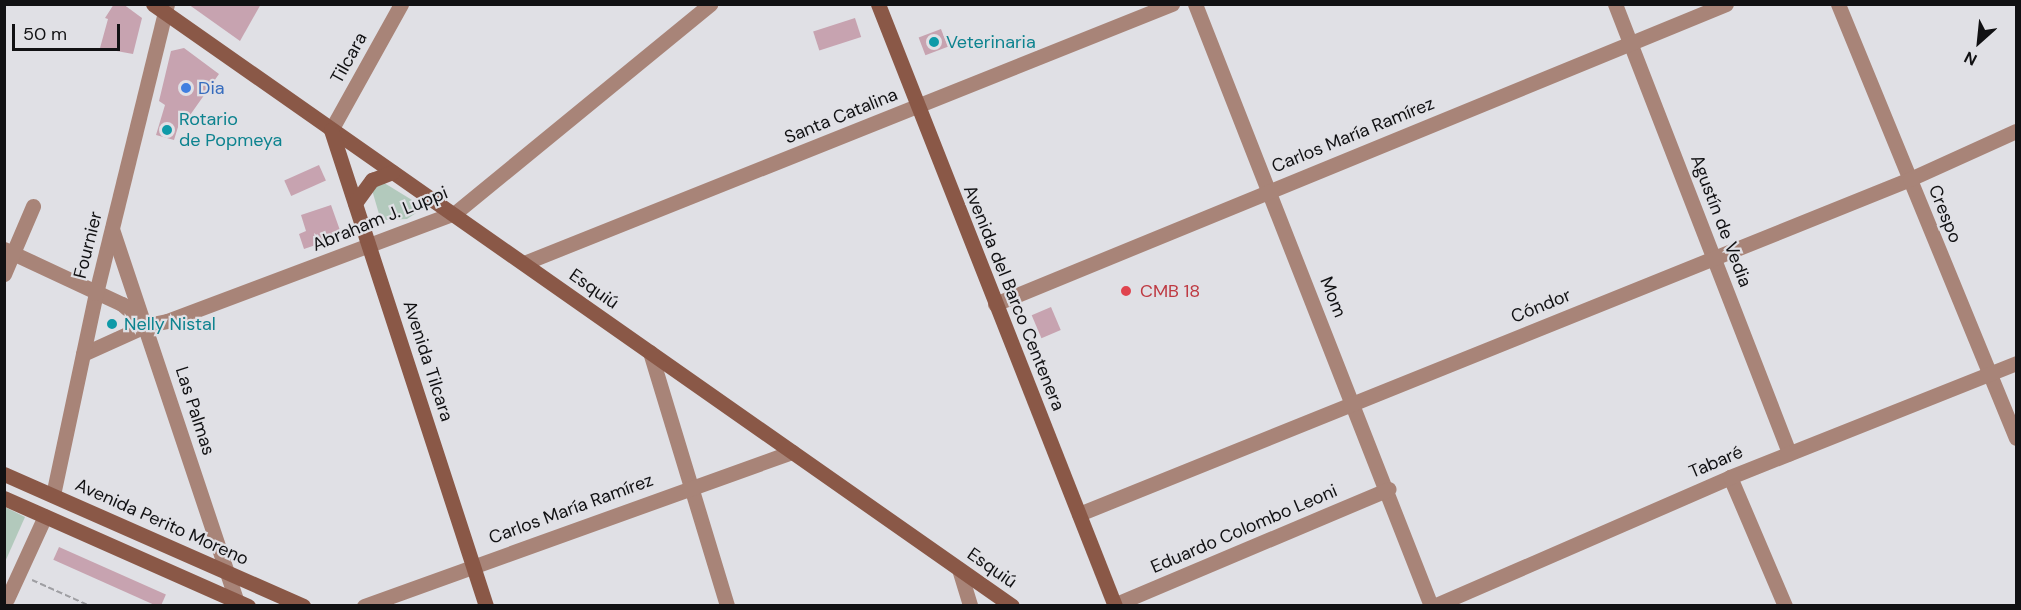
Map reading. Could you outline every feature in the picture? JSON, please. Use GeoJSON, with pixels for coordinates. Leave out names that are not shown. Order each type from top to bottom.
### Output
{"type":"FeatureCollection","features":[{"type":"Feature","properties":{"kind":"street","name":"Tilcara"},"geometry":{"type":"LineString","coordinates":[[331,130],[401,4]]}},
{"type":"Feature","properties":{"kind":"street","name":"Abraham J. Luppi"},"geometry":{"type":"LineString","coordinates":[[82,354],[147,325],[166,321],[455,213],[710,4]]}},
{"type":"Feature","properties":{"kind":"street","name":"Avenida del Barco Centenera"},"geometry":{"type":"LineString","coordinates":[[878,4],[916,107],[1115,605]]}},
{"type":"Feature","properties":{"kind":"street","name":"Santa Catalina"},"geometry":{"type":"LineString","coordinates":[[524,263],[1172,4]]}},
{"type":"Feature","properties":{"kind":"street","name":"Mom"},"geometry":{"type":"LineString","coordinates":[[1195,4],[1354,402],[1432,606]]}},
{"type":"Feature","properties":{"kind":"street","name":"Agustín de Vedia"},"geometry":{"type":"LineString","coordinates":[[1615,4],[1715,257],[1789,453]]}},
{"type":"Feature","properties":{"kind":"street","name":"Carlos María Ramírez"},"geometry":{"type":"LineString","coordinates":[[995,304],[1726,4]]}},
{"type":"Feature","properties":{"kind":"street","name":"Crespo"},"geometry":{"type":"LineString","coordinates":[[1838,4],[2016,438]]}},
{"type":"Feature","properties":{"kind":"street","name":"Esquiú"},"geometry":{"type":"LineString","coordinates":[[161,7],[331,130],[455,213],[1012,606]]}},
{"type":"Feature","properties":{"kind":"street","name":"Fournier"},"geometry":{"type":"LineString","coordinates":[[53,495],[82,354],[161,7]]}},
{"type":"Feature","properties":{"kind":"street","name":"Avenida Tilcara"},"geometry":{"type":"LineString","coordinates":[[331,130],[486,606]]}},
{"type":"Feature","properties":{"kind":"street","name":"Cóndor"},"geometry":{"type":"LineString","coordinates":[[1078,514],[1910,179],[2016,131]]}},
{"type":"Feature","properties":{"kind":"street"},"geometry":{"type":"LineString","coordinates":[[355,202],[372,180],[393,172]]}},
{"type":"Feature","properties":{"kind":"street"},"geometry":{"type":"LineString","coordinates":[[4,274],[9,253],[33,206]]}},
{"type":"Feature","properties":{"kind":"street","name":"Las Palmas"},"geometry":{"type":"LineString","coordinates":[[112,229],[147,325],[227,572],[240,604]]}},
{"type":"Feature","properties":{"kind":"street"},"geometry":{"type":"LineString","coordinates":[[9,253],[122,304],[147,325]]}},
{"type":"Feature","properties":{"kind":"street"},"geometry":{"type":"LineString","coordinates":[[650,352],[727,606]]}},
{"type":"Feature","properties":{"kind":"street","name":"Tabaré"},"geometry":{"type":"LineString","coordinates":[[1432,606],[1730,477],[2016,363]]}},
{"type":"Feature","properties":{"kind":"street","name":"Carlos María Ramírez"},"geometry":{"type":"LineString","coordinates":[[364,606],[691,486],[792,452]]}},
{"type":"Feature","properties":{"kind":"street","name":"Avenida Perito Moreno"},"geometry":{"type":"LineString","coordinates":[[4,474],[303,606]]}},
{"type":"Feature","properties":{"kind":"street"},"geometry":{"type":"LineString","coordinates":[[1730,477],[1785,606]]}},
{"type":"Feature","properties":{"kind":"street","name":"Eduardo Colombo Leoni"},"geometry":{"type":"LineString","coordinates":[[1115,605],[1388,489]]}},
{"type":"Feature","properties":{"kind":"street"},"geometry":{"type":"LineString","coordinates":[[4,498],[240,604]]}},
{"type":"Feature","properties":{"kind":"street"},"geometry":{"type":"LineString","coordinates":[[7,598],[45,516]]}},
{"type":"Feature","properties":{"kind":"street"},"geometry":{"type":"LineString","coordinates":[[959,569],[969,606]]}},
{"type":"Feature","properties":{"kind":"path"},"geometry":{"type":"LineString","coordinates":[[18,574],[90,606]]}},
{"type":"Feature","properties":{"kind":"green space"},"geometry":{"type":"Polygon","coordinates":[[[381,181],[412,200],[416,213],[407,219],[386,220],[379,214],[372,190],[381,181]]]}},
{"type":"Feature","properties":{"kind":"green space"},"geometry":{"type":"Polygon","coordinates":[[[5,507],[25,517],[5,562],[5,507]]]}},
{"type":"Feature","properties":{"kind":"building"},"geometry":{"type":"Polygon","coordinates":[[[114,4],[123,4],[142,18],[133,54],[100,48],[108,19],[105,18],[114,4]]]}},
{"type":"Feature","properties":{"kind":"building"},"geometry":{"type":"Polygon","coordinates":[[[188,4],[261,4],[240,41],[188,4]]]}},
{"type":"Feature","properties":{"kind":"building"},"geometry":{"type":"Polygon","coordinates":[[[855,18],[861,37],[819,51],[813,32],[855,18]]]}},
{"type":"Feature","properties":{"kind":"building","name":"Veterinaria"},"geometry":{"type":"Polygon","coordinates":[[[941,29],[948,47],[925,55],[919,38],[941,29]]]}},
{"type":"Feature","properties":{"kind":"building","name":"Dia"},"geometry":{"type":"Polygon","coordinates":[[[184,48],[219,74],[188,118],[182,114],[174,140],[156,135],[165,105],[159,101],[171,51],[184,48]]]}},
{"type":"Feature","properties":{"kind":"building"},"geometry":{"type":"Polygon","coordinates":[[[319,165],[326,181],[291,196],[284,180],[319,165]]]}},
{"type":"Feature","properties":{"kind":"building"},"geometry":{"type":"Polygon","coordinates":[[[331,205],[342,236],[304,249],[299,234],[306,231],[301,215],[331,205]]]}},
{"type":"Feature","properties":{"kind":"building"},"geometry":{"type":"Polygon","coordinates":[[[1051,307],[1061,330],[1041,338],[1032,315],[1051,307]]]}},
{"type":"Feature","properties":{"kind":"building"},"geometry":{"type":"Polygon","coordinates":[[[59,547],[166,595],[161,606],[157,606],[53,560],[59,547]]]}},
{"type":"Feature","properties":{"kind":"place","name":"Veterinaria"},"geometry":{"type":"Point","coordinates":[934,42]}},
{"type":"Feature","properties":{"kind":"place","name":"Dia"},"geometry":{"type":"Point","coordinates":[186,88]}},
{"type":"Feature","properties":{"kind":"place","name":"Rotario de Popmeya"},"geometry":{"type":"Point","coordinates":[167,130]}},
{"type":"Feature","properties":{"kind":"place","name":"CMB 18"},"geometry":{"type":"Point","coordinates":[1126,291]}},
{"type":"Feature","properties":{"kind":"place","name":"Nelly Nistal"},"geometry":{"type":"Point","coordinates":[112,324]}}]}
